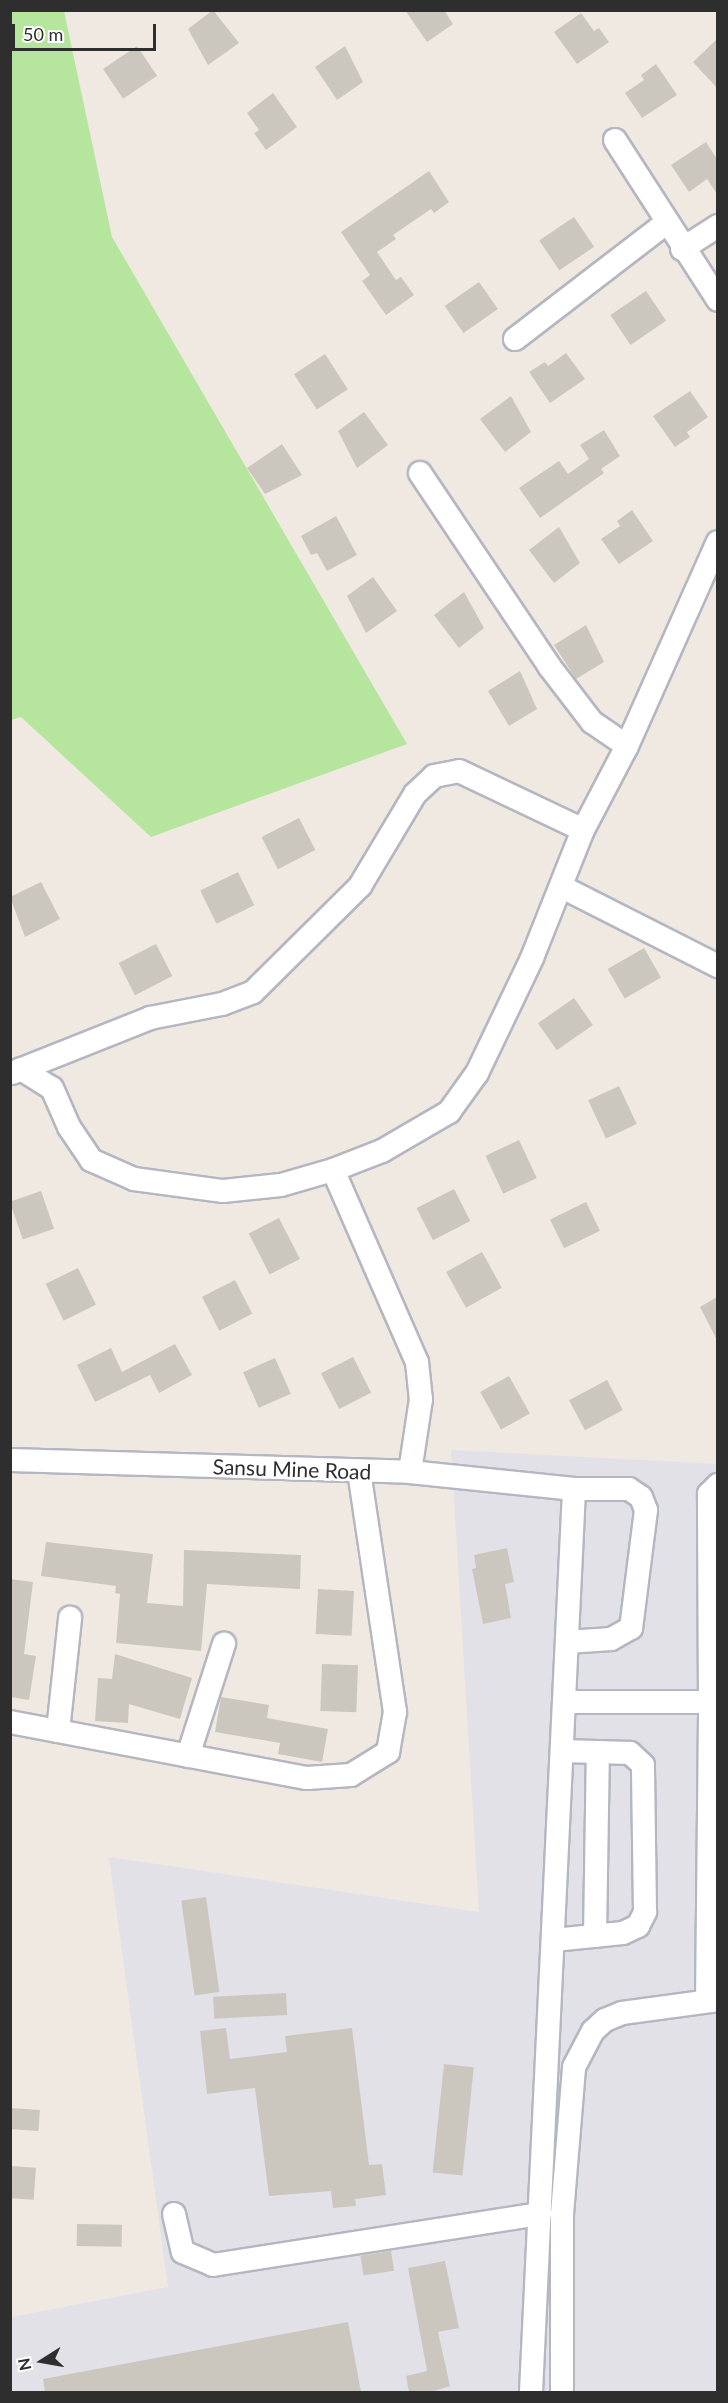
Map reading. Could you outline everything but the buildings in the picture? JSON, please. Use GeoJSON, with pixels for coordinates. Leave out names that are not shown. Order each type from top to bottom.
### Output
{"type":"FeatureCollection","features":[{"type":"Feature","properties":{"kind":"street"},"geometry":{"type":"LineString","coordinates":[[615,140],[682,249],[717,300]]}},
{"type":"Feature","properties":{"kind":"street"},"geometry":{"type":"LineString","coordinates":[[515,339],[666,223]]}},
{"type":"Feature","properties":{"kind":"street"},"geometry":{"type":"LineString","coordinates":[[682,249],[717,226]]}},
{"type":"Feature","properties":{"kind":"street"},"geometry":{"type":"LineString","coordinates":[[420,473],[585,713],[627,746]]}},
{"type":"Feature","properties":{"kind":"street"},"geometry":{"type":"LineString","coordinates":[[16,1071],[52,1088],[69,1127],[91,1160],[134,1179],[223,1191],[281,1185],[333,1170],[382,1151],[449,1112],[477,1073],[562,886],[583,830],[627,746],[717,542]]}},
{"type":"Feature","properties":{"kind":"street"},"geometry":{"type":"LineString","coordinates":[[16,1071],[150,1018],[222,1004],[253,992],[360,886],[415,794],[434,776],[459,771],[583,830]]}},
{"type":"Feature","properties":{"kind":"street"},"geometry":{"type":"LineString","coordinates":[[562,886],[717,966]]}},
{"type":"Feature","properties":{"kind":"street"},"geometry":{"type":"LineString","coordinates":[[333,1170],[417,1362],[421,1399],[410,1472]]}},
{"type":"Feature","properties":{"kind":"street","name":"Sansu Mine Road"},"geometry":{"type":"LineString","coordinates":[[10,1460],[410,1472],[574,1489],[628,1489],[641,1497],[646,1510],[631,1628],[611,1640],[567,1642]]}},
{"type":"Feature","properties":{"kind":"street"},"geometry":{"type":"LineString","coordinates":[[10,1722],[307,1778],[351,1775],[387,1752],[395,1713],[359,1471]]}},
{"type":"Feature","properties":{"kind":"street"},"geometry":{"type":"LineString","coordinates":[[562,2392],[562,2214],[574,2067],[593,2031],[605,2020],[622,2013],[712,2001],[709,1494],[717,1485]]}},
{"type":"Feature","properties":{"kind":"street"},"geometry":{"type":"LineString","coordinates":[[531,2392],[566,1702],[574,1489]]}},
{"type":"Feature","properties":{"kind":"street"},"geometry":{"type":"LineString","coordinates":[[58,1731],[70,1618]]}},
{"type":"Feature","properties":{"kind":"street"},"geometry":{"type":"LineString","coordinates":[[189,1756],[224,1644]]}},
{"type":"Feature","properties":{"kind":"street"},"geometry":{"type":"LineString","coordinates":[[566,1702],[710,1702]]}},
{"type":"Feature","properties":{"kind":"street"},"geometry":{"type":"LineString","coordinates":[[554,1940],[623,1933],[638,1926],[645,1912],[643,1765],[630,1753],[562,1751]]}},
{"type":"Feature","properties":{"kind":"street"},"geometry":{"type":"LineString","coordinates":[[595,1936],[598,1752]]}},
{"type":"Feature","properties":{"kind":"street"},"geometry":{"type":"LineString","coordinates":[[174,2214],[183,2252],[213,2265],[540,2214]]}},
{"type":"Feature","properties":{"kind":"shaded area"},"geometry":{"type":"Polygon","coordinates":[[[451,1450],[717,1464],[717,2392],[11,2392],[11,2317],[168,2287],[109,1857],[479,1912],[451,1450]]]}},
{"type":"Feature","properties":{"kind":"green space"},"geometry":{"type":"Polygon","coordinates":[[[11,10],[64,11],[112,237],[407,744],[151,837],[21,717],[11,720],[11,10]]]}}]}
